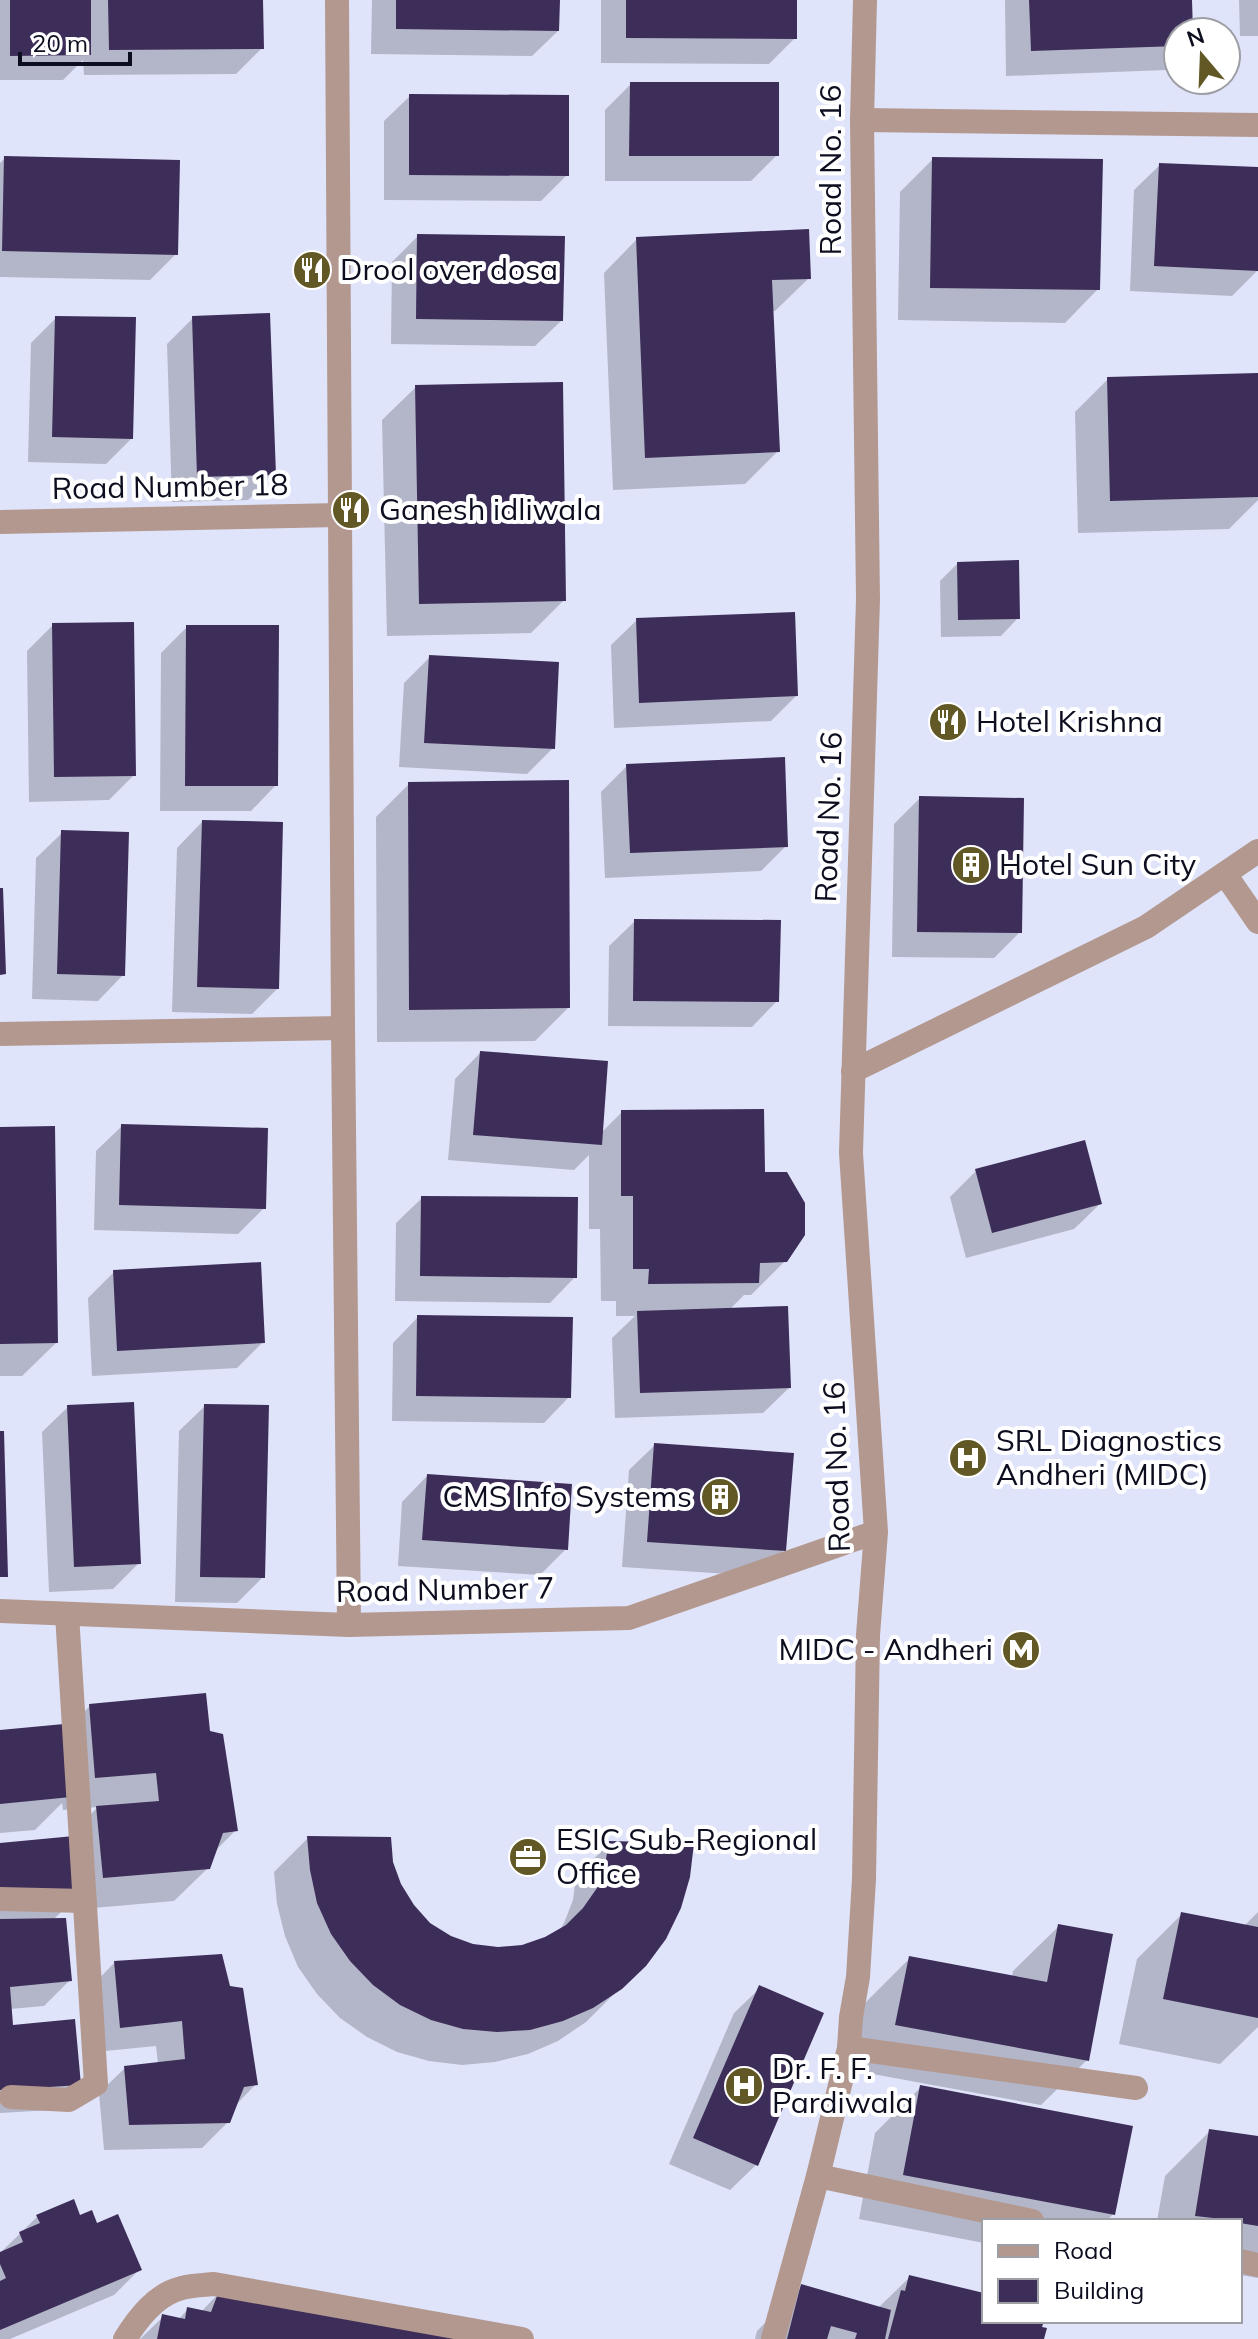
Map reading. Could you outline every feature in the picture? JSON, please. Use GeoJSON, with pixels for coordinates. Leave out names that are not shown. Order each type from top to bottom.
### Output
{"type":"FeatureCollection","features":[{"type":"Feature","properties":{"kind":"street"},"geometry":{"type":"LineString","coordinates":[[337,0],[349,1625]]}},
{"type":"Feature","properties":{"kind":"street","name":"Road No. 16"},"geometry":{"type":"LineString","coordinates":[[849,2048],[858,1977],[864,1879],[868,1635],[876,1532],[851,1153],[868,599],[862,120],[865,0]]}},
{"type":"Feature","properties":{"kind":"street"},"geometry":{"type":"LineString","coordinates":[[862,120],[1258,125]]}},
{"type":"Feature","properties":{"kind":"street","name":"Road Number 18"},"geometry":{"type":"LineString","coordinates":[[0,522],[340,515]]}},
{"type":"Feature","properties":{"kind":"street"},"geometry":{"type":"LineString","coordinates":[[853,1071],[1146,927],[1258,851]]}},
{"type":"Feature","properties":{"kind":"street"},"geometry":{"type":"LineString","coordinates":[[1225,874],[1258,922]]}},
{"type":"Feature","properties":{"kind":"street"},"geometry":{"type":"LineString","coordinates":[[0,1034],[343,1028]]}},
{"type":"Feature","properties":{"kind":"street","name":"Road Number 7"},"geometry":{"type":"LineString","coordinates":[[0,1611],[349,1625],[629,1618],[876,1532]]}},
{"type":"Feature","properties":{"kind":"street"},"geometry":{"type":"LineString","coordinates":[[11,2097],[69,2100],[96,2084],[67,1614]]}},
{"type":"Feature","properties":{"kind":"street"},"geometry":{"type":"LineString","coordinates":[[0,1899],[85,1901]]}},
{"type":"Feature","properties":{"kind":"street"},"geometry":{"type":"LineString","coordinates":[[773,2339],[849,2048],[1136,2088]]}},
{"type":"Feature","properties":{"kind":"street"},"geometry":{"type":"LineString","coordinates":[[818,2176],[1022,2219]]}},
{"type":"Feature","properties":{"kind":"street"},"geometry":{"type":"LineString","coordinates":[[125,2339],[137,2319],[156,2301],[179,2288],[214,2284],[522,2339]]}},
{"type":"Feature","properties":{"kind":"building"},"geometry":{"type":"Polygon","coordinates":[[[10,0],[91,0],[91,55],[10,56],[10,0]]]}},
{"type":"Feature","properties":{"kind":"building"},"geometry":{"type":"Polygon","coordinates":[[[108,0],[263,0],[264,49],[109,50],[108,0]]]}},
{"type":"Feature","properties":{"kind":"building"},"geometry":{"type":"Polygon","coordinates":[[[396,0],[560,0],[559,31],[396,29],[396,0]]]}},
{"type":"Feature","properties":{"kind":"building"},"geometry":{"type":"Polygon","coordinates":[[[626,0],[797,0],[797,39],[626,38],[626,0]]]}},
{"type":"Feature","properties":{"kind":"building"},"geometry":{"type":"Polygon","coordinates":[[[1029,0],[1192,0],[1192,16],[1162,16],[1162,47],[1031,51],[1029,0]]]}},
{"type":"Feature","properties":{"kind":"building"},"geometry":{"type":"Polygon","coordinates":[[[630,82],[779,82],[779,156],[629,156],[630,82]]]}},
{"type":"Feature","properties":{"kind":"building"},"geometry":{"type":"Polygon","coordinates":[[[409,94],[569,95],[569,176],[409,175],[409,94]]]}},
{"type":"Feature","properties":{"kind":"building"},"geometry":{"type":"Polygon","coordinates":[[[4,156],[180,160],[178,255],[2,251],[4,156]]]}},
{"type":"Feature","properties":{"kind":"building"},"geometry":{"type":"Polygon","coordinates":[[[932,157],[1103,159],[1100,290],[930,288],[932,157]]]}},
{"type":"Feature","properties":{"kind":"building"},"geometry":{"type":"Polygon","coordinates":[[[1159,163],[1258,167],[1258,271],[1154,266],[1159,163]]]}},
{"type":"Feature","properties":{"kind":"building"},"geometry":{"type":"Polygon","coordinates":[[[809,229],[811,279],[772,280],[780,452],[645,458],[636,237],[809,229]]]}},
{"type":"Feature","properties":{"kind":"building"},"geometry":{"type":"Polygon","coordinates":[[[417,234],[565,236],[563,321],[416,319],[417,234]]]}},
{"type":"Feature","properties":{"kind":"building"},"geometry":{"type":"Polygon","coordinates":[[[270,313],[276,475],[197,477],[192,316],[270,313]]]}},
{"type":"Feature","properties":{"kind":"building"},"geometry":{"type":"Polygon","coordinates":[[[55,316],[136,317],[133,439],[52,437],[55,316]]]}},
{"type":"Feature","properties":{"kind":"building"},"geometry":{"type":"Polygon","coordinates":[[[1258,373],[1258,497],[1110,501],[1107,377],[1258,373]]]}},
{"type":"Feature","properties":{"kind":"building"},"geometry":{"type":"Polygon","coordinates":[[[563,382],[566,601],[419,604],[415,385],[563,382]]]}},
{"type":"Feature","properties":{"kind":"building"},"geometry":{"type":"Polygon","coordinates":[[[1019,560],[1020,619],[958,620],[957,562],[1019,560]]]}},
{"type":"Feature","properties":{"kind":"building"},"geometry":{"type":"Polygon","coordinates":[[[795,612],[798,696],[639,703],[636,618],[795,612]]]}},
{"type":"Feature","properties":{"kind":"building"},"geometry":{"type":"Polygon","coordinates":[[[134,622],[136,776],[54,777],[52,623],[134,622]]]}},
{"type":"Feature","properties":{"kind":"building"},"geometry":{"type":"Polygon","coordinates":[[[186,625],[279,625],[278,786],[185,786],[186,625]]]}},
{"type":"Feature","properties":{"kind":"building"},"geometry":{"type":"Polygon","coordinates":[[[429,655],[559,662],[555,749],[424,743],[429,655]]]}},
{"type":"Feature","properties":{"kind":"building"},"geometry":{"type":"Polygon","coordinates":[[[785,757],[788,847],[630,853],[626,764],[785,757]]]}},
{"type":"Feature","properties":{"kind":"building"},"geometry":{"type":"Polygon","coordinates":[[[569,780],[570,1008],[409,1010],[408,782],[569,780]]]}},
{"type":"Feature","properties":{"kind":"building","name":"Hotel Sun City"},"geometry":{"type":"Polygon","coordinates":[[[919,796],[1024,798],[1022,933],[917,932],[919,796]]]}},
{"type":"Feature","properties":{"kind":"building"},"geometry":{"type":"Polygon","coordinates":[[[202,820],[283,822],[279,989],[197,987],[202,820]]]}},
{"type":"Feature","properties":{"kind":"building"},"geometry":{"type":"Polygon","coordinates":[[[61,830],[129,832],[125,976],[57,974],[61,830]]]}},
{"type":"Feature","properties":{"kind":"building"},"geometry":{"type":"Polygon","coordinates":[[[0,888],[3,888],[6,974],[0,975],[0,888]]]}},
{"type":"Feature","properties":{"kind":"building"},"geometry":{"type":"Polygon","coordinates":[[[634,919],[781,920],[779,1002],[633,1001],[634,919]]]}},
{"type":"Feature","properties":{"kind":"building"},"geometry":{"type":"Polygon","coordinates":[[[480,1051],[608,1061],[602,1145],[473,1135],[480,1051]]]}},
{"type":"Feature","properties":{"kind":"building"},"geometry":{"type":"Polygon","coordinates":[[[764,1109],[765,1172],[787,1172],[805,1203],[805,1235],[787,1262],[760,1263],[759,1283],[648,1284],[649,1269],[633,1269],[633,1196],[621,1196],[621,1110],[764,1109]]]}},
{"type":"Feature","properties":{"kind":"building"},"geometry":{"type":"Polygon","coordinates":[[[121,1124],[268,1128],[266,1209],[119,1205],[121,1124]]]}},
{"type":"Feature","properties":{"kind":"building"},"geometry":{"type":"Polygon","coordinates":[[[55,1126],[58,1343],[0,1344],[0,1127],[55,1126]]]}},
{"type":"Feature","properties":{"kind":"building"},"geometry":{"type":"Polygon","coordinates":[[[1085,1140],[1102,1204],[992,1233],[975,1169],[1085,1140]]]}},
{"type":"Feature","properties":{"kind":"building"},"geometry":{"type":"Polygon","coordinates":[[[421,1196],[578,1197],[577,1278],[420,1276],[421,1196]]]}},
{"type":"Feature","properties":{"kind":"building"},"geometry":{"type":"Polygon","coordinates":[[[261,1262],[265,1343],[117,1351],[113,1270],[261,1262]]]}},
{"type":"Feature","properties":{"kind":"building"},"geometry":{"type":"Polygon","coordinates":[[[788,1306],[791,1388],[640,1393],[637,1311],[788,1306]]]}},
{"type":"Feature","properties":{"kind":"building"},"geometry":{"type":"Polygon","coordinates":[[[417,1315],[573,1317],[571,1398],[416,1396],[417,1315]]]}},
{"type":"Feature","properties":{"kind":"building"},"geometry":{"type":"Polygon","coordinates":[[[134,1402],[141,1564],[74,1567],[67,1405],[134,1402]]]}},
{"type":"Feature","properties":{"kind":"building"},"geometry":{"type":"Polygon","coordinates":[[[204,1404],[269,1405],[265,1578],[200,1577],[204,1404]]]}},
{"type":"Feature","properties":{"kind":"building"},"geometry":{"type":"Polygon","coordinates":[[[0,1431],[4,1431],[8,1577],[0,1577],[0,1431]]]}},
{"type":"Feature","properties":{"kind":"building","name":"CMS Info Systems"},"geometry":{"type":"Polygon","coordinates":[[[654,1443],[794,1453],[786,1551],[647,1542],[654,1443]]]}},
{"type":"Feature","properties":{"kind":"building"},"geometry":{"type":"Polygon","coordinates":[[[427,1474],[572,1484],[568,1550],[422,1540],[427,1474]]]}},
{"type":"Feature","properties":{"kind":"building"},"geometry":{"type":"Polygon","coordinates":[[[206,1693],[210,1731],[223,1734],[238,1831],[223,1833],[210,1869],[103,1878],[96,1806],[159,1801],[156,1773],[95,1778],[89,1704],[206,1693]]]}},
{"type":"Feature","properties":{"kind":"building"},"geometry":{"type":"Polygon","coordinates":[[[64,1724],[71,1797],[0,1804],[0,1730],[64,1724]]]}},
{"type":"Feature","properties":{"kind":"building"},"geometry":{"type":"Polygon","coordinates":[[[74,1836],[80,1896],[0,1903],[0,1843],[74,1836]]]}},
{"type":"Feature","properties":{"kind":"building"},"geometry":{"type":"Polygon","coordinates":[[[307,1836],[391,1837],[393,1862],[401,1884],[430,1923],[451,1936],[473,1944],[498,1947],[522,1945],[566,1925],[597,1888],[609,1841],[694,1843],[690,1877],[681,1908],[666,1939],[646,1966],[622,1989],[593,2008],[530,2030],[497,2032],[463,2029],[431,2020],[400,2005],[373,1985],[350,1961],[331,1934],[317,1903],[307,1836]]]}},
{"type":"Feature","properties":{"kind":"building"},"geometry":{"type":"Polygon","coordinates":[[[1181,1912],[1258,1927],[1258,2018],[1163,1999],[1181,1912]]]}},
{"type":"Feature","properties":{"kind":"building"},"geometry":{"type":"Polygon","coordinates":[[[66,1918],[72,1981],[10,1987],[13,2025],[75,2019],[81,2085],[0,2090],[0,1919],[66,1918]]]}},
{"type":"Feature","properties":{"kind":"building"},"geometry":{"type":"Polygon","coordinates":[[[1058,1924],[1113,1934],[1089,2061],[895,2025],[909,1956],[1047,1982],[1058,1924]]]}},
{"type":"Feature","properties":{"kind":"building"},"geometry":{"type":"Polygon","coordinates":[[[222,1954],[230,1986],[243,1988],[258,2085],[244,2087],[230,2123],[129,2125],[124,2066],[185,2059],[182,2021],[120,2028],[114,1961],[222,1954]]]}},
{"type":"Feature","properties":{"kind":"building"},"geometry":{"type":"Polygon","coordinates":[[[759,1985],[824,2013],[758,2166],[693,2138],[759,1985]]]}},
{"type":"Feature","properties":{"kind":"building"},"geometry":{"type":"Polygon","coordinates":[[[920,2085],[1133,2126],[1115,2215],[903,2175],[920,2085]]]}},
{"type":"Feature","properties":{"kind":"building"},"geometry":{"type":"Polygon","coordinates":[[[1209,2129],[1258,2136],[1258,2226],[1242,2223],[1242,2219],[1195,2216],[1209,2129]]]}},
{"type":"Feature","properties":{"kind":"building"},"geometry":{"type":"Polygon","coordinates":[[[74,2199],[80,2215],[92,2210],[97,2223],[118,2214],[142,2270],[0,2330],[0,2281],[6,2278],[0,2264],[0,2252],[23,2242],[19,2232],[40,2223],[36,2215],[74,2199]]]}},
{"type":"Feature","properties":{"kind":"building"},"geometry":{"type":"Polygon","coordinates":[[[909,2275],[982,2293],[982,2323],[1043,2323],[1042,2327],[1047,2328],[1044,2339],[888,2339],[901,2290],[905,2291],[909,2275]]]}},
{"type":"Feature","properties":{"kind":"building"},"geometry":{"type":"Polygon","coordinates":[[[801,2284],[891,2310],[885,2339],[855,2339],[857,2333],[831,2326],[827,2339],[787,2339],[801,2284]]]}},
{"type":"Feature","properties":{"kind":"building"},"geometry":{"type":"Polygon","coordinates":[[[219,2291],[460,2339],[157,2339],[162,2314],[185,2319],[187,2307],[211,2312],[219,2291]]]}},
{"type":"Feature","properties":{"kind":"place","name":"Drool over dosa"},"geometry":{"type":"Point","coordinates":[312,270]}},
{"type":"Feature","properties":{"kind":"place","name":"Ganesh idliwala"},"geometry":{"type":"Point","coordinates":[351,510]}},
{"type":"Feature","properties":{"kind":"place","name":"Hotel Krishna"},"geometry":{"type":"Point","coordinates":[948,722]}},
{"type":"Feature","properties":{"kind":"place","name":"Hotel Sun City"},"geometry":{"type":"Point","coordinates":[971,865]}},
{"type":"Feature","properties":{"kind":"place","name":"SRL Diagnostics Andheri (MIDC)"},"geometry":{"type":"Point","coordinates":[968,1458]}},
{"type":"Feature","properties":{"kind":"place","name":"CMS Info Systems"},"geometry":{"type":"Point","coordinates":[720,1497]}},
{"type":"Feature","properties":{"kind":"place","name":"MIDC - Andheri"},"geometry":{"type":"Point","coordinates":[1021,1650]}},
{"type":"Feature","properties":{"kind":"place","name":"ESIC Sub-Regional Office"},"geometry":{"type":"Point","coordinates":[528,1857]}},
{"type":"Feature","properties":{"kind":"place","name":"Dr. F. F. Pardiwala"},"geometry":{"type":"Point","coordinates":[744,2086]}}]}
